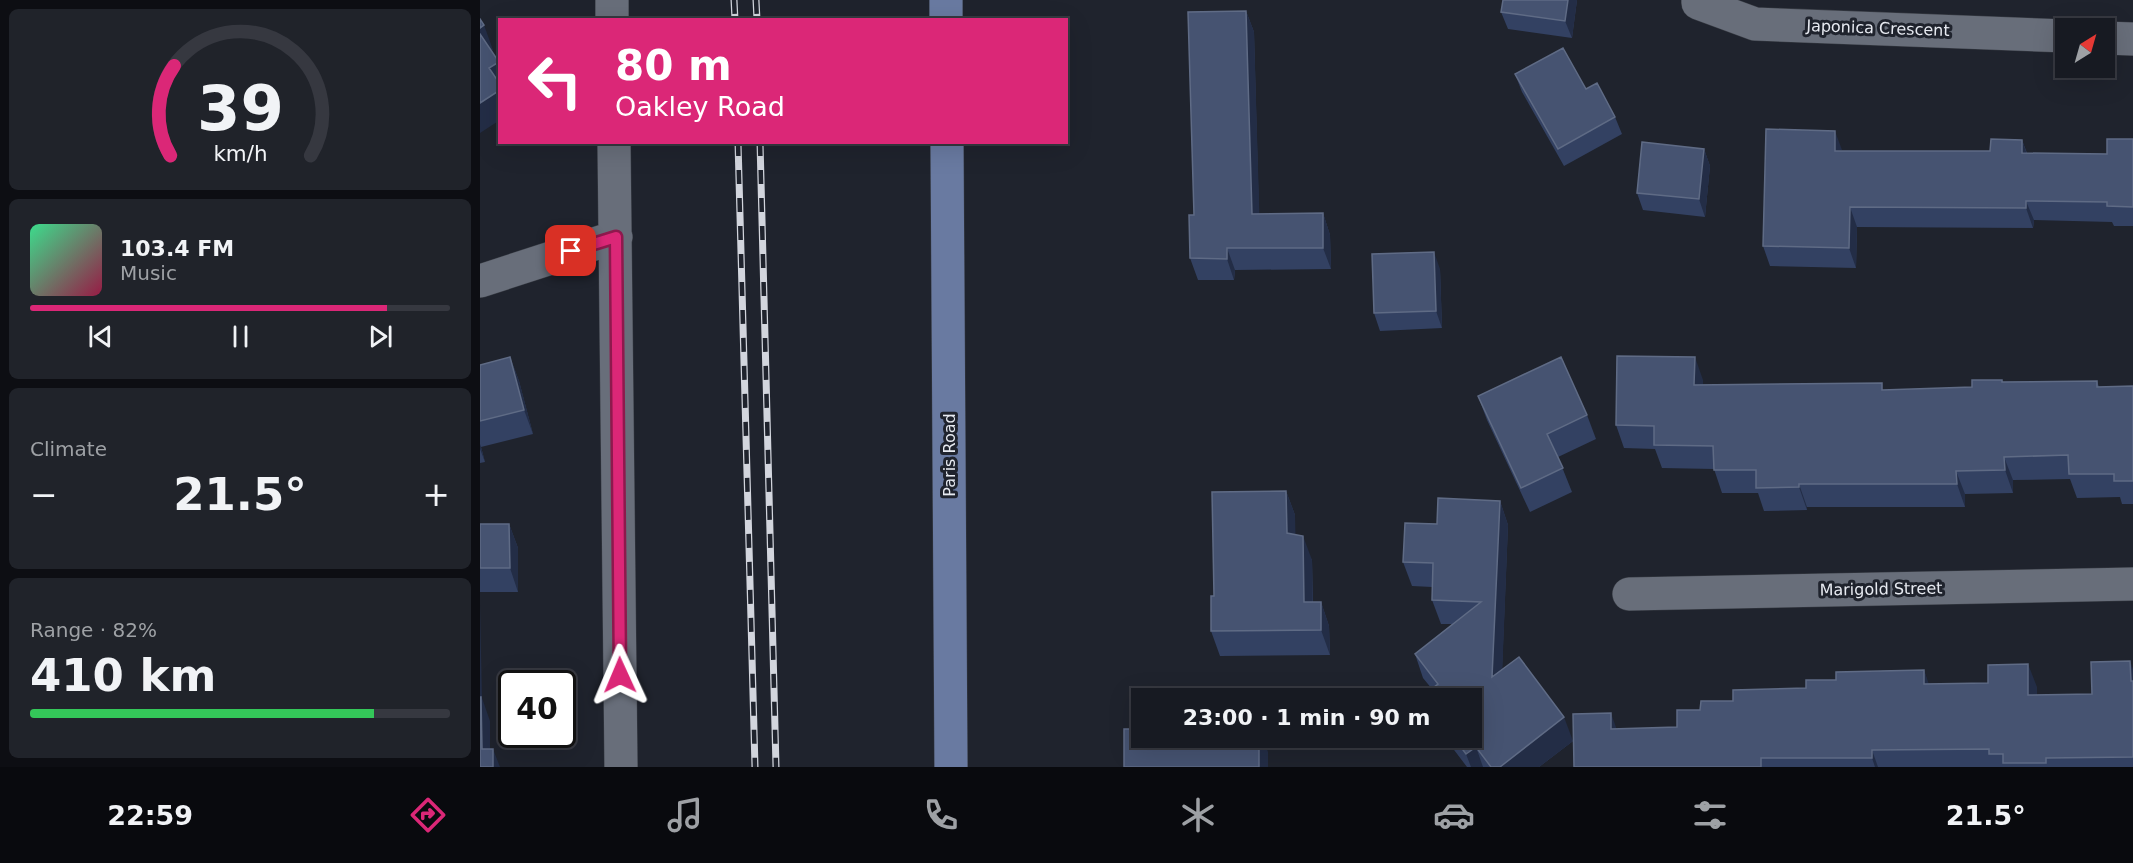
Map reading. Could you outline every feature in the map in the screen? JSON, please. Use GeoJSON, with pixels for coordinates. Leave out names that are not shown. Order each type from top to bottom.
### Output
{"type":"FeatureCollection","features":[{"type":"Feature","properties":{"kind":"main road"},"geometry":{"type":"LineString","coordinates":[[946,0],[946,18]]}},
{"type":"Feature","properties":{"kind":"main road","name":"Paris Road"},"geometry":{"type":"LineString","coordinates":[[947,144],[951,767]]}},
{"type":"Feature","properties":{"kind":"street"},"geometry":{"type":"LineString","coordinates":[[612,0],[612,18]]}},
{"type":"Feature","properties":{"kind":"street","name":"Japonica Crescent"},"geometry":{"type":"LineString","coordinates":[[1698,0],[1698,3],[1755,24],[2055,36]]}},
{"type":"Feature","properties":{"kind":"street"},"geometry":{"type":"LineString","coordinates":[[2115,38],[2133,39]]}},
{"type":"Feature","properties":{"kind":"street"},"geometry":{"type":"LineString","coordinates":[[615,144],[621,767]]}},
{"type":"Feature","properties":{"kind":"street"},"geometry":{"type":"LineString","coordinates":[[480,280],[616,237]]}},
{"type":"Feature","properties":{"kind":"street","name":"Marigold Street"},"geometry":{"type":"LineString","coordinates":[[1629,594],[2133,584]]}},
{"type":"Feature","properties":{"kind":"building"},"geometry":{"type":"Polygon","coordinates":[[[1503,0],[1568,0],[1565,21],[1501,12],[1503,0]]]}},
{"type":"Feature","properties":{"kind":"building"},"geometry":{"type":"Polygon","coordinates":[[[1246,11],[1252,214],[1323,213],[1323,248],[1227,248],[1227,259],[1190,258],[1189,215],[1194,215],[1188,12],[1246,11]]]}},
{"type":"Feature","properties":{"kind":"building"},"geometry":{"type":"Polygon","coordinates":[[[480,34],[498,61],[489,68],[498,81],[498,91],[480,103],[480,34]]]}},
{"type":"Feature","properties":{"kind":"building"},"geometry":{"type":"Polygon","coordinates":[[[1563,48],[1586,89],[1597,83],[1615,117],[1558,149],[1515,74],[1563,48]]]}},
{"type":"Feature","properties":{"kind":"building"},"geometry":{"type":"Polygon","coordinates":[[[1766,129],[1835,131],[1835,151],[1990,151],[1991,139],[2022,140],[2022,153],[2107,154],[2107,139],[2133,139],[2133,207],[2107,206],[2107,202],[2026,201],[2026,208],[1850,207],[1849,248],[1763,246],[1766,129]]]}},
{"type":"Feature","properties":{"kind":"building"},"geometry":{"type":"Polygon","coordinates":[[[1642,142],[1704,149],[1699,199],[1637,193],[1642,142]]]}},
{"type":"Feature","properties":{"kind":"building"},"geometry":{"type":"Polygon","coordinates":[[[1434,252],[1436,311],[1374,313],[1372,254],[1434,252]]]}},
{"type":"Feature","properties":{"kind":"building"},"geometry":{"type":"Polygon","coordinates":[[[1617,356],[1695,357],[1694,385],[1882,383],[1882,390],[1972,387],[1972,380],[2002,380],[2002,382],[2097,381],[2097,387],[2133,386],[2133,481],[2114,481],[2114,474],[2069,474],[2068,455],[2004,457],[2005,470],[1956,471],[1957,484],[1799,484],[1799,487],[1756,488],[1756,470],[1714,470],[1713,446],[1654,445],[1654,426],[1616,425],[1617,356]]]}},
{"type":"Feature","properties":{"kind":"building"},"geometry":{"type":"Polygon","coordinates":[[[510,357],[524,410],[480,421],[480,365],[510,357]]]}},
{"type":"Feature","properties":{"kind":"building"},"geometry":{"type":"Polygon","coordinates":[[[1561,357],[1587,415],[1547,434],[1563,468],[1521,488],[1478,396],[1561,357]]]}},
{"type":"Feature","properties":{"kind":"building"},"geometry":{"type":"Polygon","coordinates":[[[1286,491],[1287,533],[1303,536],[1304,602],[1321,602],[1321,630],[1211,631],[1211,596],[1214,596],[1212,492],[1286,491]]]}},
{"type":"Feature","properties":{"kind":"building"},"geometry":{"type":"Polygon","coordinates":[[[1438,498],[1500,501],[1492,677],[1519,657],[1564,717],[1500,767],[1491,767],[1477,748],[1482,748],[1482,688],[1433,688],[1438,684],[1415,654],[1481,602],[1432,600],[1433,563],[1403,562],[1405,523],[1437,524],[1438,498]]]}},
{"type":"Feature","properties":{"kind":"building"},"geometry":{"type":"Polygon","coordinates":[[[480,524],[509,524],[510,568],[480,568],[480,524]]]}},
{"type":"Feature","properties":{"kind":"building"},"geometry":{"type":"Polygon","coordinates":[[[2130,661],[2131,681],[2133,681],[2133,757],[2046,758],[2046,763],[2003,763],[2003,754],[1989,754],[1989,749],[1872,750],[1872,758],[1761,758],[1761,767],[1574,767],[1573,714],[1611,713],[1611,729],[1677,727],[1677,710],[1700,710],[1701,701],[1733,701],[1733,690],[1806,688],[1806,680],[1836,680],[1836,672],[1924,670],[1924,684],[1988,683],[1988,665],[2028,664],[2028,695],[2092,694],[2091,662],[2130,661]]]}},
{"type":"Feature","properties":{"kind":"building"},"geometry":{"type":"Polygon","coordinates":[[[480,697],[482,749],[493,749],[493,767],[480,767],[480,697]]]}},
{"type":"Feature","properties":{"kind":"building"},"geometry":{"type":"Polygon","coordinates":[[[1124,729],[1131,729],[1131,748],[1259,748],[1259,767],[1124,767],[1124,729]]]}},
{"type":"Feature","properties":{"kind":"building"},"geometry":{"type":"Polygon","coordinates":[[[1462,748],[1475,748],[1466,754],[1462,748]]]}},
{"type":"Feature","properties":{"kind":"railway"},"geometry":{"type":"LineString","coordinates":[[734,0],[735,18]]}},
{"type":"Feature","properties":{"kind":"railway"},"geometry":{"type":"LineString","coordinates":[[756,0],[757,18]]}},
{"type":"Feature","properties":{"kind":"railway"},"geometry":{"type":"LineString","coordinates":[[738,144],[755,767]]}},
{"type":"Feature","properties":{"kind":"railway"},"geometry":{"type":"LineString","coordinates":[[760,144],[776,767]]}},
{"type":"Feature","properties":{"kind":"route"},"geometry":{"type":"LineString","coordinates":[[571,251],[616,237],[620,675]]}}]}
